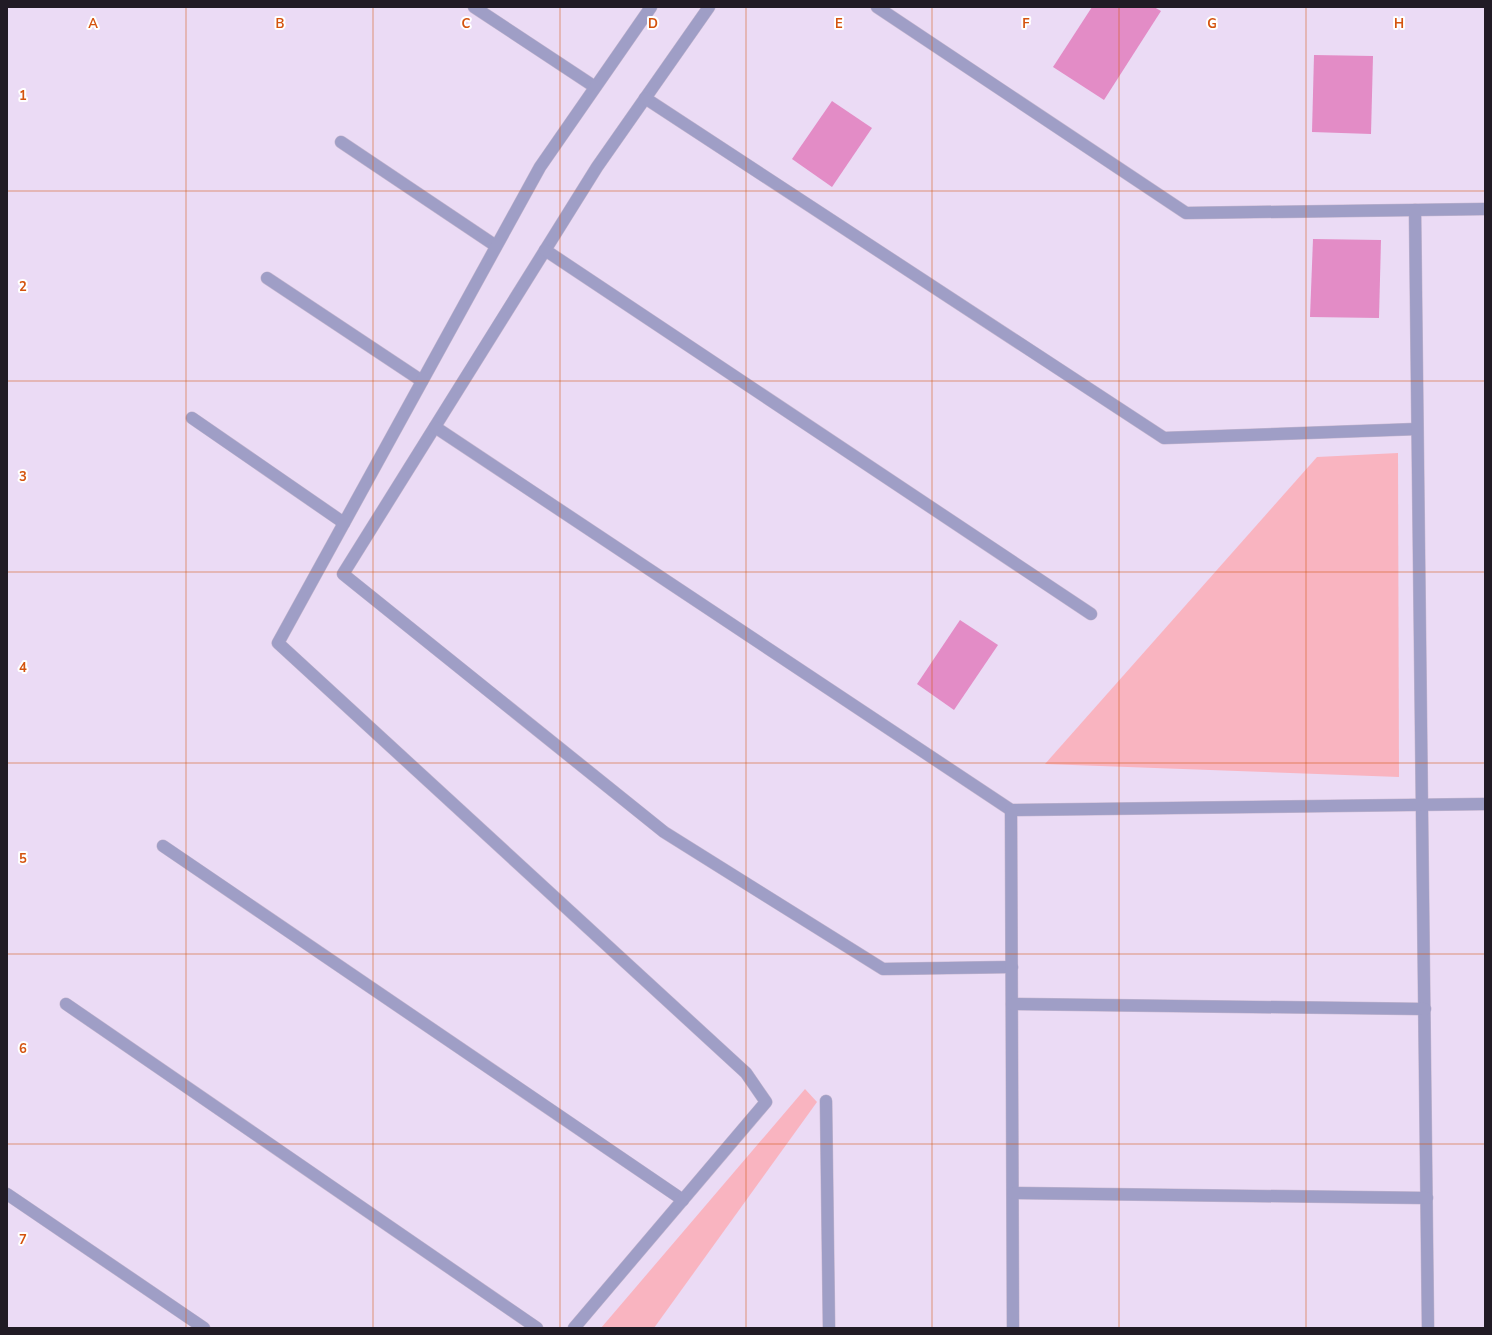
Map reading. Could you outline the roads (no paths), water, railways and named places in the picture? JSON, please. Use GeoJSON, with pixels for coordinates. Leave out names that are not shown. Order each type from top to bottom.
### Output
{"type":"FeatureCollection","features":[{"type":"Feature","properties":{"kind":"street"},"geometry":{"type":"LineString","coordinates":[[474,7],[595,87]]}},
{"type":"Feature","properties":{"kind":"street"},"geometry":{"type":"LineString","coordinates":[[574,1328],[766,1102],[746,1073],[278,643],[540,167],[651,7]]}},
{"type":"Feature","properties":{"kind":"street"},"geometry":{"type":"LineString","coordinates":[[709,7],[597,167],[343,574],[664,832],[883,969],[1012,967]]}},
{"type":"Feature","properties":{"kind":"street"},"geometry":{"type":"LineString","coordinates":[[877,7],[1186,213],[1485,209]]}},
{"type":"Feature","properties":{"kind":"street"},"geometry":{"type":"LineString","coordinates":[[645,98],[1164,438],[1418,429]]}},
{"type":"Feature","properties":{"kind":"street"},"geometry":{"type":"LineString","coordinates":[[341,142],[496,246]]}},
{"type":"Feature","properties":{"kind":"street"},"geometry":{"type":"LineString","coordinates":[[1415,210],[1428,1328]]}},
{"type":"Feature","properties":{"kind":"street"},"geometry":{"type":"LineString","coordinates":[[545,250],[1091,614]]}},
{"type":"Feature","properties":{"kind":"street"},"geometry":{"type":"LineString","coordinates":[[268,278],[422,381]]}},
{"type":"Feature","properties":{"kind":"street"},"geometry":{"type":"LineString","coordinates":[[192,418],[344,523]]}},
{"type":"Feature","properties":{"kind":"street"},"geometry":{"type":"LineString","coordinates":[[435,427],[1011,810],[1485,804]]}},
{"type":"Feature","properties":{"kind":"street"},"geometry":{"type":"LineString","coordinates":[[1011,810],[1013,1328]]}},
{"type":"Feature","properties":{"kind":"street"},"geometry":{"type":"LineString","coordinates":[[163,846],[683,1200]]}},
{"type":"Feature","properties":{"kind":"street"},"geometry":{"type":"LineString","coordinates":[[66,1004],[537,1328]]}},
{"type":"Feature","properties":{"kind":"street"},"geometry":{"type":"LineString","coordinates":[[1012,1004],[1425,1009]]}},
{"type":"Feature","properties":{"kind":"street"},"geometry":{"type":"LineString","coordinates":[[826,1101],[829,1328]]}},
{"type":"Feature","properties":{"kind":"street"},"geometry":{"type":"LineString","coordinates":[[7,1194],[204,1328]]}},
{"type":"Feature","properties":{"kind":"street"},"geometry":{"type":"LineString","coordinates":[[1013,1194],[1427,1198]]}}]}
